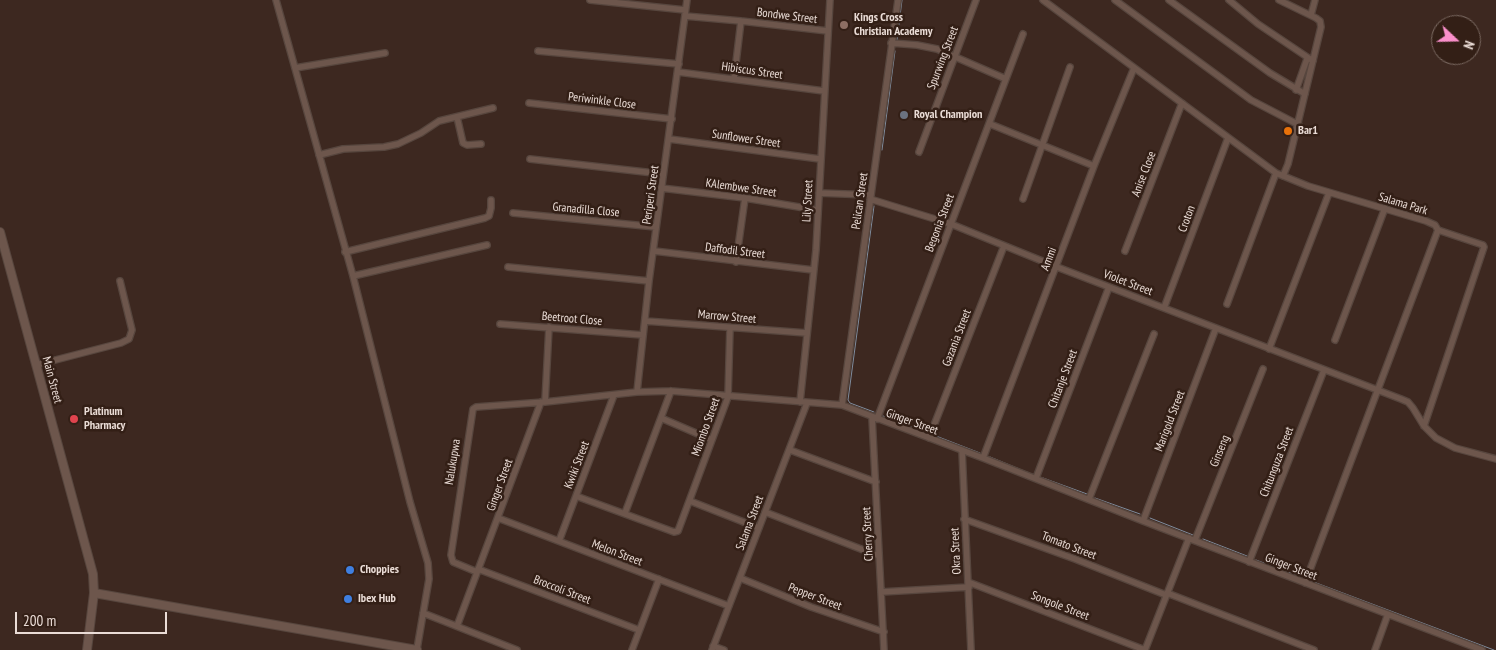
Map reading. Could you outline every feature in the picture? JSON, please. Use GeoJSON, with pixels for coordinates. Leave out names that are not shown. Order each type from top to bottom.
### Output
{"type":"FeatureCollection","features":[{"type":"Feature","properties":{"kind":"main road","name":"Main Street"},"geometry":{"type":"LineString","coordinates":[[0,232],[89,556],[94,593],[87,650]]}},
{"type":"Feature","properties":{"kind":"main road"},"geometry":{"type":"LineString","coordinates":[[94,593],[417,650]]}},
{"type":"Feature","properties":{"kind":"street"},"geometry":{"type":"LineString","coordinates":[[276,0],[428,563],[428,579],[417,650]]}},
{"type":"Feature","properties":{"kind":"street","name":"Bondwe Street"},"geometry":{"type":"LineString","coordinates":[[590,0],[828,31]]}},
{"type":"Feature","properties":{"kind":"street","name":"Periperi Street"},"geometry":{"type":"LineString","coordinates":[[637,392],[649,281],[687,0]]}},
{"type":"Feature","properties":{"kind":"street","name":"Lily Street"},"geometry":{"type":"LineString","coordinates":[[800,402],[819,193],[830,0]]}},
{"type":"Feature","properties":{"kind":"street","name":"Pelican Street"},"geometry":{"type":"LineString","coordinates":[[842,405],[898,0]]}},
{"type":"Feature","properties":{"kind":"street","name":"Spurwing Street"},"geometry":{"type":"LineString","coordinates":[[919,152],[976,0]]}},
{"type":"Feature","properties":{"kind":"street","name":"Salama Park"},"geometry":{"type":"LineString","coordinates":[[1043,0],[1276,173],[1329,193],[1385,208],[1435,225],[1438,230],[1305,583]]}},
{"type":"Feature","properties":{"kind":"street"},"geometry":{"type":"LineString","coordinates":[[1115,0],[1251,100],[1299,125]]}},
{"type":"Feature","properties":{"kind":"street"},"geometry":{"type":"LineString","coordinates":[[1169,0],[1296,90],[1305,94]]}},
{"type":"Feature","properties":{"kind":"street"},"geometry":{"type":"LineString","coordinates":[[1229,0],[1258,24],[1310,60]]}},
{"type":"Feature","properties":{"kind":"street"},"geometry":{"type":"LineString","coordinates":[[1278,0],[1320,21],[1321,27],[1310,60],[1296,90]]}},
{"type":"Feature","properties":{"kind":"street"},"geometry":{"type":"LineString","coordinates":[[1311,15],[1315,0]]}},
{"type":"Feature","properties":{"kind":"street"},"geometry":{"type":"LineString","coordinates":[[734,79],[741,20]]}},
{"type":"Feature","properties":{"kind":"street","name":"Begonia Street"},"geometry":{"type":"LineString","coordinates":[[874,418],[990,124],[1023,34]]}},
{"type":"Feature","properties":{"kind":"street"},"geometry":{"type":"LineString","coordinates":[[892,43],[937,49],[1006,79]]}},
{"type":"Feature","properties":{"kind":"street"},"geometry":{"type":"LineString","coordinates":[[538,51],[679,64]]}},
{"type":"Feature","properties":{"kind":"street"},"geometry":{"type":"LineString","coordinates":[[295,68],[385,53]]}},
{"type":"Feature","properties":{"kind":"street"},"geometry":{"type":"LineString","coordinates":[[1283,176],[1299,125],[1310,60]]}},
{"type":"Feature","properties":{"kind":"street"},"geometry":{"type":"LineString","coordinates":[[1023,199],[1070,67]]}},
{"type":"Feature","properties":{"kind":"street","name":"Ammi"},"geometry":{"type":"LineString","coordinates":[[983,458],[1094,166],[1134,68]]}},
{"type":"Feature","properties":{"kind":"street","name":"Hibiscus Street"},"geometry":{"type":"LineString","coordinates":[[678,72],[824,91]]}},
{"type":"Feature","properties":{"kind":"street","name":"Periwinkle Close"},"geometry":{"type":"LineString","coordinates":[[529,103],[672,119]]}},
{"type":"Feature","properties":{"kind":"street","name":"Anise Close"},"geometry":{"type":"LineString","coordinates":[[1125,251],[1182,103]]}},
{"type":"Feature","properties":{"kind":"street"},"geometry":{"type":"LineString","coordinates":[[319,155],[343,149],[384,147],[398,144],[440,121],[493,108]]}},
{"type":"Feature","properties":{"kind":"street"},"geometry":{"type":"LineString","coordinates":[[457,117],[463,143],[467,145],[481,144]]}},
{"type":"Feature","properties":{"kind":"street"},"geometry":{"type":"LineString","coordinates":[[990,124],[1094,166]]}},
{"type":"Feature","properties":{"kind":"street","name":"Croton"},"geometry":{"type":"LineString","coordinates":[[1164,308],[1228,138]]}},
{"type":"Feature","properties":{"kind":"street","name":"Sunflower Street"},"geometry":{"type":"LineString","coordinates":[[669,139],[820,159]]}},
{"type":"Feature","properties":{"kind":"street"},"geometry":{"type":"LineString","coordinates":[[530,160],[663,174]]}},
{"type":"Feature","properties":{"kind":"street"},"geometry":{"type":"LineString","coordinates":[[1227,304],[1276,173]]}},
{"type":"Feature","properties":{"kind":"street","name":"KAlembwe Street"},"geometry":{"type":"LineString","coordinates":[[661,188],[745,198],[817,210]]}},
{"type":"Feature","properties":{"kind":"street","name":"Violet Street"},"geometry":{"type":"LineString","coordinates":[[819,193],[870,197],[951,224],[1057,267],[1408,402],[1424,426],[1445,444],[1496,459]]}},
{"type":"Feature","properties":{"kind":"street"},"geometry":{"type":"LineString","coordinates":[[1269,348],[1329,193]]}},
{"type":"Feature","properties":{"kind":"street"},"geometry":{"type":"LineString","coordinates":[[736,262],[745,198]]}},
{"type":"Feature","properties":{"kind":"street"},"geometry":{"type":"LineString","coordinates":[[345,252],[484,218],[489,216],[491,200]]}},
{"type":"Feature","properties":{"kind":"street"},"geometry":{"type":"LineString","coordinates":[[1335,340],[1385,208]]}},
{"type":"Feature","properties":{"kind":"street","name":"Granadilla Close"},"geometry":{"type":"LineString","coordinates":[[513,213],[656,227]]}},
{"type":"Feature","properties":{"kind":"street"},"geometry":{"type":"LineString","coordinates":[[1424,426],[1484,248],[1483,245],[1438,230]]}},
{"type":"Feature","properties":{"kind":"street"},"geometry":{"type":"LineString","coordinates":[[352,276],[487,245]]}},
{"type":"Feature","properties":{"kind":"street","name":"Gazania Street"},"geometry":{"type":"LineString","coordinates":[[929,438],[1004,246]]}},
{"type":"Feature","properties":{"kind":"street","name":"Daffodil Street"},"geometry":{"type":"LineString","coordinates":[[654,251],[813,270]]}},
{"type":"Feature","properties":{"kind":"street"},"geometry":{"type":"LineString","coordinates":[[508,267],[649,281]]}},
{"type":"Feature","properties":{"kind":"street"},"geometry":{"type":"LineString","coordinates":[[36,364],[121,343],[129,339],[132,330],[120,281]]}},
{"type":"Feature","properties":{"kind":"street","name":"Chitanje Street"},"geometry":{"type":"LineString","coordinates":[[1036,478],[1109,287]]}},
{"type":"Feature","properties":{"kind":"street","name":"Marrow Street"},"geometry":{"type":"LineString","coordinates":[[645,321],[807,333]]}},
{"type":"Feature","properties":{"kind":"street","name":"Beetroot Close"},"geometry":{"type":"LineString","coordinates":[[500,324],[643,335]]}},
{"type":"Feature","properties":{"kind":"street"},"geometry":{"type":"LineString","coordinates":[[543,402],[549,327]]}},
{"type":"Feature","properties":{"kind":"street","name":"Miombo Street"},"geometry":{"type":"LineString","coordinates":[[625,513],[674,532],[678,531],[728,397],[730,328]]}},
{"type":"Feature","properties":{"kind":"street","name":"Marigold Street"},"geometry":{"type":"LineString","coordinates":[[1143,522],[1216,328]]}},
{"type":"Feature","properties":{"kind":"street"},"geometry":{"type":"LineString","coordinates":[[1089,499],[1154,334]]}},
{"type":"Feature","properties":{"kind":"street","name":"Ginseng"},"geometry":{"type":"LineString","coordinates":[[1196,540],[1263,369]]}},
{"type":"Feature","properties":{"kind":"street","name":"Chitunguza Street"},"geometry":{"type":"LineString","coordinates":[[1249,562],[1324,370]]}},
{"type":"Feature","properties":{"kind":"street"},"geometry":{"type":"LineString","coordinates":[[576,496],[625,513],[671,391]]}},
{"type":"Feature","properties":{"kind":"street","name":"Ginger Street"},"geometry":{"type":"LineString","coordinates":[[456,626],[543,402],[614,396],[637,392],[671,391],[842,405],[1036,478],[1143,522],[1196,540],[1249,562],[1482,650]]}},
{"type":"Feature","properties":{"kind":"street","name":"Kwiki Street"},"geometry":{"type":"LineString","coordinates":[[559,541],[614,396]]}},
{"type":"Feature","properties":{"kind":"street","name":"Nalukupwa"},"geometry":{"type":"LineString","coordinates":[[478,570],[454,562],[451,556],[471,412],[476,407],[543,402]]}},
{"type":"Feature","properties":{"kind":"street","name":"Salama Street"},"geometry":{"type":"LineString","coordinates":[[713,648],[807,403]]}},
{"type":"Feature","properties":{"kind":"street"},"geometry":{"type":"LineString","coordinates":[[661,418],[712,440]]}},
{"type":"Feature","properties":{"kind":"street","name":"Cherry Street"},"geometry":{"type":"LineString","coordinates":[[874,418],[884,650]]}},
{"type":"Feature","properties":{"kind":"street"},"geometry":{"type":"LineString","coordinates":[[790,450],[876,482]]}},
{"type":"Feature","properties":{"kind":"street","name":"Okra Street"},"geometry":{"type":"LineString","coordinates":[[962,450],[971,650]]}},
{"type":"Feature","properties":{"kind":"street"},"geometry":{"type":"LineString","coordinates":[[690,501],[759,528]]}},
{"type":"Feature","properties":{"kind":"street"},"geometry":{"type":"LineString","coordinates":[[765,512],[880,556]]}},
{"type":"Feature","properties":{"kind":"street","name":"Melon Street"},"geometry":{"type":"LineString","coordinates":[[498,518],[729,606]]}},
{"type":"Feature","properties":{"kind":"street","name":"Tomato Street"},"geometry":{"type":"LineString","coordinates":[[964,519],[1314,650]]}},
{"type":"Feature","properties":{"kind":"street"},"geometry":{"type":"LineString","coordinates":[[1145,650],[1189,538]]}},
{"type":"Feature","properties":{"kind":"street","name":"Broccoli Street"},"geometry":{"type":"LineString","coordinates":[[478,570],[639,630]]}},
{"type":"Feature","properties":{"kind":"street","name":"Pepper Street"},"geometry":{"type":"LineString","coordinates":[[740,578],[811,607],[884,632]]}},
{"type":"Feature","properties":{"kind":"street"},"geometry":{"type":"LineString","coordinates":[[632,650],[659,580]]}},
{"type":"Feature","properties":{"kind":"street"},"geometry":{"type":"LineString","coordinates":[[882,592],[968,584]]}},
{"type":"Feature","properties":{"kind":"street","name":"Songole Street"},"geometry":{"type":"LineString","coordinates":[[968,584],[1145,650]]}},
{"type":"Feature","properties":{"kind":"street"},"geometry":{"type":"LineString","coordinates":[[423,614],[517,650]]}},
{"type":"Feature","properties":{"kind":"street"},"geometry":{"type":"LineString","coordinates":[[1375,650],[1388,614]]}},
{"type":"Feature","properties":{"kind":"street"},"geometry":{"type":"LineString","coordinates":[[713,648],[724,650]]}},
{"type":"Feature","properties":{"kind":"waterway"},"geometry":{"type":"LineString","coordinates":[[897,40],[902,0]]}},
{"type":"Feature","properties":{"kind":"waterway"},"geometry":{"type":"LineString","coordinates":[[882,150],[895,51]]}},
{"type":"Feature","properties":{"kind":"waterway"},"geometry":{"type":"LineString","coordinates":[[874,206],[848,400],[850,403],[874,412]]}},
{"type":"Feature","properties":{"kind":"waterway"},"geometry":{"type":"LineString","coordinates":[[883,416],[928,433]]}},
{"type":"Feature","properties":{"kind":"waterway"},"geometry":{"type":"LineString","coordinates":[[936,436],[980,453]]}},
{"type":"Feature","properties":{"kind":"waterway"},"geometry":{"type":"LineString","coordinates":[[990,457],[1034,475]]}},
{"type":"Feature","properties":{"kind":"waterway"},"geometry":{"type":"LineString","coordinates":[[1043,478],[1087,494]]}},
{"type":"Feature","properties":{"kind":"waterway"},"geometry":{"type":"LineString","coordinates":[[1095,498],[1140,514]]}},
{"type":"Feature","properties":{"kind":"waterway"},"geometry":{"type":"LineString","coordinates":[[1150,518],[1193,535]]}},
{"type":"Feature","properties":{"kind":"waterway"},"geometry":{"type":"LineString","coordinates":[[1203,539],[1247,556]]}},
{"type":"Feature","properties":{"kind":"waterway"},"geometry":{"type":"LineString","coordinates":[[1256,560],[1301,577]]}},
{"type":"Feature","properties":{"kind":"waterway"},"geometry":{"type":"LineString","coordinates":[[1311,581],[1494,650]]}},
{"type":"Feature","properties":{"kind":"place","name":"Kings Cross Christian Academy"},"geometry":{"type":"Point","coordinates":[844,25]}},
{"type":"Feature","properties":{"kind":"place","name":"Royal Champion"},"geometry":{"type":"Point","coordinates":[904,115]}},
{"type":"Feature","properties":{"kind":"place","name":"Bar1"},"geometry":{"type":"Point","coordinates":[1288,131]}},
{"type":"Feature","properties":{"kind":"place","name":"Platinum Pharmacy"},"geometry":{"type":"Point","coordinates":[74,419]}},
{"type":"Feature","properties":{"kind":"place","name":"Choppies"},"geometry":{"type":"Point","coordinates":[350,570]}},
{"type":"Feature","properties":{"kind":"place","name":"Ibex Hub"},"geometry":{"type":"Point","coordinates":[348,599]}}]}
